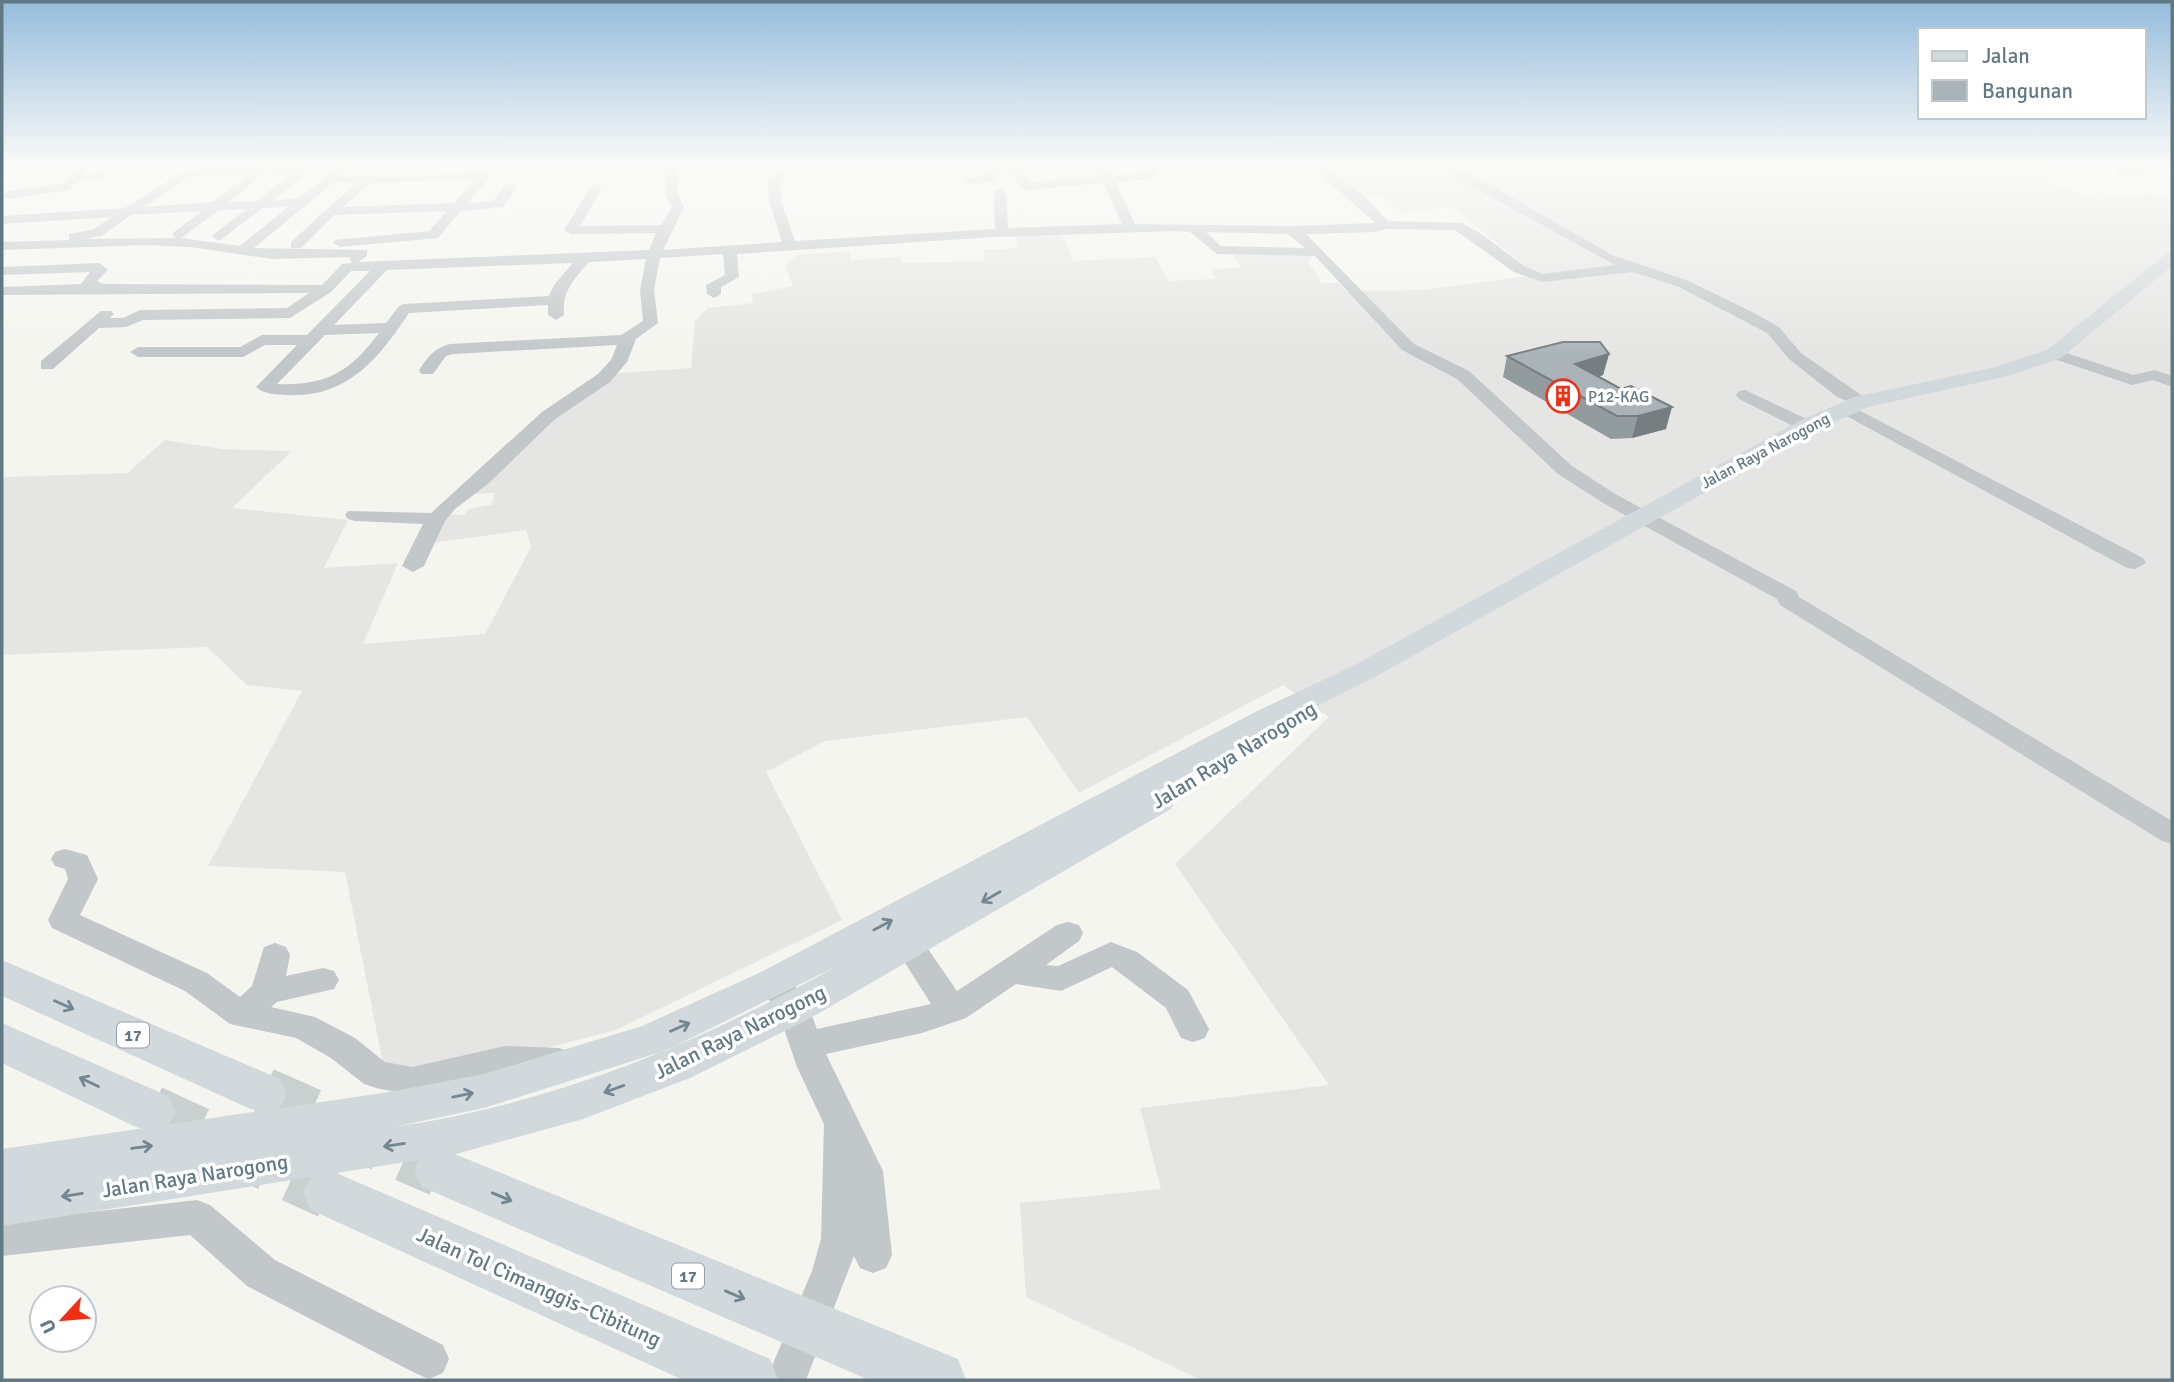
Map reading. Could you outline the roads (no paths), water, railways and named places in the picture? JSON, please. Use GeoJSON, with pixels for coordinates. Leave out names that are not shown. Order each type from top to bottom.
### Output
{"type":"FeatureCollection","features":[{"type":"Feature","properties":{"kind":"highway","name":"17"},"geometry":{"type":"LineString","coordinates":[[2,977],[263,1093]]}},
{"type":"Feature","properties":{"kind":"highway"},"geometry":{"type":"LineString","coordinates":[[2,1042],[151,1111]]}},
{"type":"Feature","properties":{"kind":"highway","name":"17"},"geometry":{"type":"LineString","coordinates":[[440,1171],[937,1380]]}},
{"type":"Feature","properties":{"kind":"highway","name":"Jalan Tol Cimanggis–Cibitung"},"geometry":{"type":"LineString","coordinates":[[328,1193],[749,1380]]}},
{"type":"Feature","properties":{"kind":"main road","name":"Jalan Raya Narogong"},"geometry":{"type":"LineString","coordinates":[[2,1168],[389,1110],[484,1091],[653,1039],[791,1012],[1268,719],[1363,672],[1807,426],[1853,405],[2001,372],[2054,354],[2172,258]]}},
{"type":"Feature","properties":{"kind":"main road","name":"Jalan Raya Narogong"},"geometry":{"type":"LineString","coordinates":[[2,1206],[456,1136],[568,1106],[676,1066],[791,1012],[1287,727],[1363,672]]}},
{"type":"Feature","properties":{"kind":"street"},"geometry":{"type":"LineString","coordinates":[[2,243],[22,227]]}},
{"type":"Feature","properties":{"kind":"street"},"geometry":{"type":"LineString","coordinates":[[44,240],[63,227]]}},
{"type":"Feature","properties":{"kind":"street"},"geometry":{"type":"LineString","coordinates":[[2,243],[91,235],[103,227]]}},
{"type":"Feature","properties":{"kind":"street"},"geometry":{"type":"LineString","coordinates":[[179,235],[189,227]]}},
{"type":"Feature","properties":{"kind":"street"},"geometry":{"type":"LineString","coordinates":[[219,237],[230,227]]}},
{"type":"Feature","properties":{"kind":"street"},"geometry":{"type":"LineString","coordinates":[[250,247],[272,227]]}},
{"type":"Feature","properties":{"kind":"street"},"geometry":{"type":"LineString","coordinates":[[313,227],[295,244],[433,235],[440,227]]}},
{"type":"Feature","properties":{"kind":"street"},"geometry":{"type":"LineString","coordinates":[[342,241],[355,227]]}},
{"type":"Feature","properties":{"kind":"street"},"geometry":{"type":"LineString","coordinates":[[384,239],[396,227]]}},
{"type":"Feature","properties":{"kind":"street"},"geometry":{"type":"LineString","coordinates":[[572,227],[571,230],[730,250],[1002,233],[1337,227]]}},
{"type":"Feature","properties":{"kind":"street"},"geometry":{"type":"LineString","coordinates":[[427,370],[440,353],[450,349],[626,340],[650,323],[652,317],[646,294],[659,241],[666,227]]}},
{"type":"Feature","properties":{"kind":"street"},"geometry":{"type":"LineString","coordinates":[[784,227],[790,246]]}},
{"type":"Feature","properties":{"kind":"street"},"geometry":{"type":"LineString","coordinates":[[1002,233],[1004,227]]}},
{"type":"Feature","properties":{"kind":"street"},"geometry":{"type":"LineString","coordinates":[[1461,227],[1468,230],[1507,262],[1532,276],[1542,278],[1634,267]]}},
{"type":"Feature","properties":{"kind":"street"},"geometry":{"type":"LineString","coordinates":[[1553,227],[1607,258],[1684,284],[1773,330],[1795,356],[1843,393],[1853,405],[2135,563]]}},
{"type":"Feature","properties":{"kind":"street"},"geometry":{"type":"LineString","coordinates":[[1196,230],[1217,250],[1318,252]]}},
{"type":"Feature","properties":{"kind":"street"},"geometry":{"type":"LineString","coordinates":[[1291,230],[1318,252],[1408,347],[1463,375],[1564,470],[1641,516],[1788,596],[1788,600],[1937,688],[2172,834]]}},
{"type":"Feature","properties":{"kind":"street"},"geometry":{"type":"LineString","coordinates":[[566,243],[659,241]]}},
{"type":"Feature","properties":{"kind":"street"},"geometry":{"type":"LineString","coordinates":[[197,274],[344,270],[589,257],[659,241]]}},
{"type":"Feature","properties":{"kind":"street"},"geometry":{"type":"LineString","coordinates":[[383,266],[265,387],[306,390],[337,384],[364,361],[404,309],[409,307],[555,307],[559,288],[589,257],[597,242]]}},
{"type":"Feature","properties":{"kind":"street"},"geometry":{"type":"LineString","coordinates":[[2,243],[191,243],[272,255],[461,251]]}},
{"type":"Feature","properties":{"kind":"street"},"geometry":{"type":"LineString","coordinates":[[1459,246],[1484,243]]}},
{"type":"Feature","properties":{"kind":"street"},"geometry":{"type":"LineString","coordinates":[[714,294],[713,285],[732,277],[730,250]]}},
{"type":"Feature","properties":{"kind":"street"},"geometry":{"type":"LineString","coordinates":[[94,324],[126,322],[140,315],[290,313],[326,289],[362,253]]}},
{"type":"Feature","properties":{"kind":"street"},"geometry":{"type":"LineString","coordinates":[[2,271],[100,267],[102,270],[87,282],[97,286]]}},
{"type":"Feature","properties":{"kind":"street"},"geometry":{"type":"LineString","coordinates":[[4,291],[97,286],[136,289],[326,289]]}},
{"type":"Feature","properties":{"kind":"street"},"geometry":{"type":"LineString","coordinates":[[47,365],[136,289]]}},
{"type":"Feature","properties":{"kind":"street"},"geometry":{"type":"LineString","coordinates":[[138,352],[243,352],[262,340],[472,317]]}},
{"type":"Feature","properties":{"kind":"street"},"geometry":{"type":"LineString","coordinates":[[413,566],[436,519],[453,500],[482,479],[548,416],[604,377],[619,362],[626,340]]}},
{"type":"Feature","properties":{"kind":"street"},"geometry":{"type":"LineString","coordinates":[[2054,354],[2132,380],[2155,375],[2172,382]]}},
{"type":"Feature","properties":{"kind":"street"},"geometry":{"type":"LineString","coordinates":[[1745,395],[1807,426]]}},
{"type":"Feature","properties":{"kind":"street"},"geometry":{"type":"LineString","coordinates":[[355,515],[436,519]]}},
{"type":"Feature","properties":{"kind":"street"},"geometry":{"type":"LineString","coordinates":[[65,859],[77,862],[83,879],[63,920],[196,982],[240,1015],[303,1026],[343,1048],[376,1074],[412,1081],[505,1060],[581,1063]]}},
{"type":"Feature","properties":{"kind":"street"},"geometry":{"type":"LineString","coordinates":[[873,1255],[865,1171],[791,1012],[922,1020],[951,1009],[1002,976],[1014,972],[1068,933]]}},
{"type":"Feature","properties":{"kind":"street"},"geometry":{"type":"LineString","coordinates":[[908,944],[951,1009]]}},
{"type":"Feature","properties":{"kind":"street"},"geometry":{"type":"LineString","coordinates":[[1014,972],[1061,979],[1111,954],[1117,955],[1177,999],[1193,1029]]}},
{"type":"Feature","properties":{"kind":"street"},"geometry":{"type":"LineString","coordinates":[[267,992],[275,955]]}},
{"type":"Feature","properties":{"kind":"street"},"geometry":{"type":"LineString","coordinates":[[240,1015],[267,992],[323,980]]}},
{"type":"Feature","properties":{"kind":"street"},"geometry":{"type":"LineString","coordinates":[[376,1074],[389,1110]]}},
{"type":"Feature","properties":{"kind":"street"},"geometry":{"type":"LineString","coordinates":[[786,1380],[831,1271],[840,1239],[841,1124]]}},
{"type":"Feature","properties":{"kind":"street"},"geometry":{"type":"LineString","coordinates":[[2,1239],[197,1217],[261,1273],[429,1359]]}},
{"type":"Feature","properties":{"kind":"tunnel"},"geometry":{"type":"LineString","coordinates":[[263,1093],[440,1171]]}},
{"type":"Feature","properties":{"kind":"tunnel"},"geometry":{"type":"LineString","coordinates":[[151,1111],[329,1193]]}},
{"type":"Feature","properties":{"kind":"place","name":"P12-KAG"},"geometry":{"type":"Point","coordinates":[1563,396]}}]}
